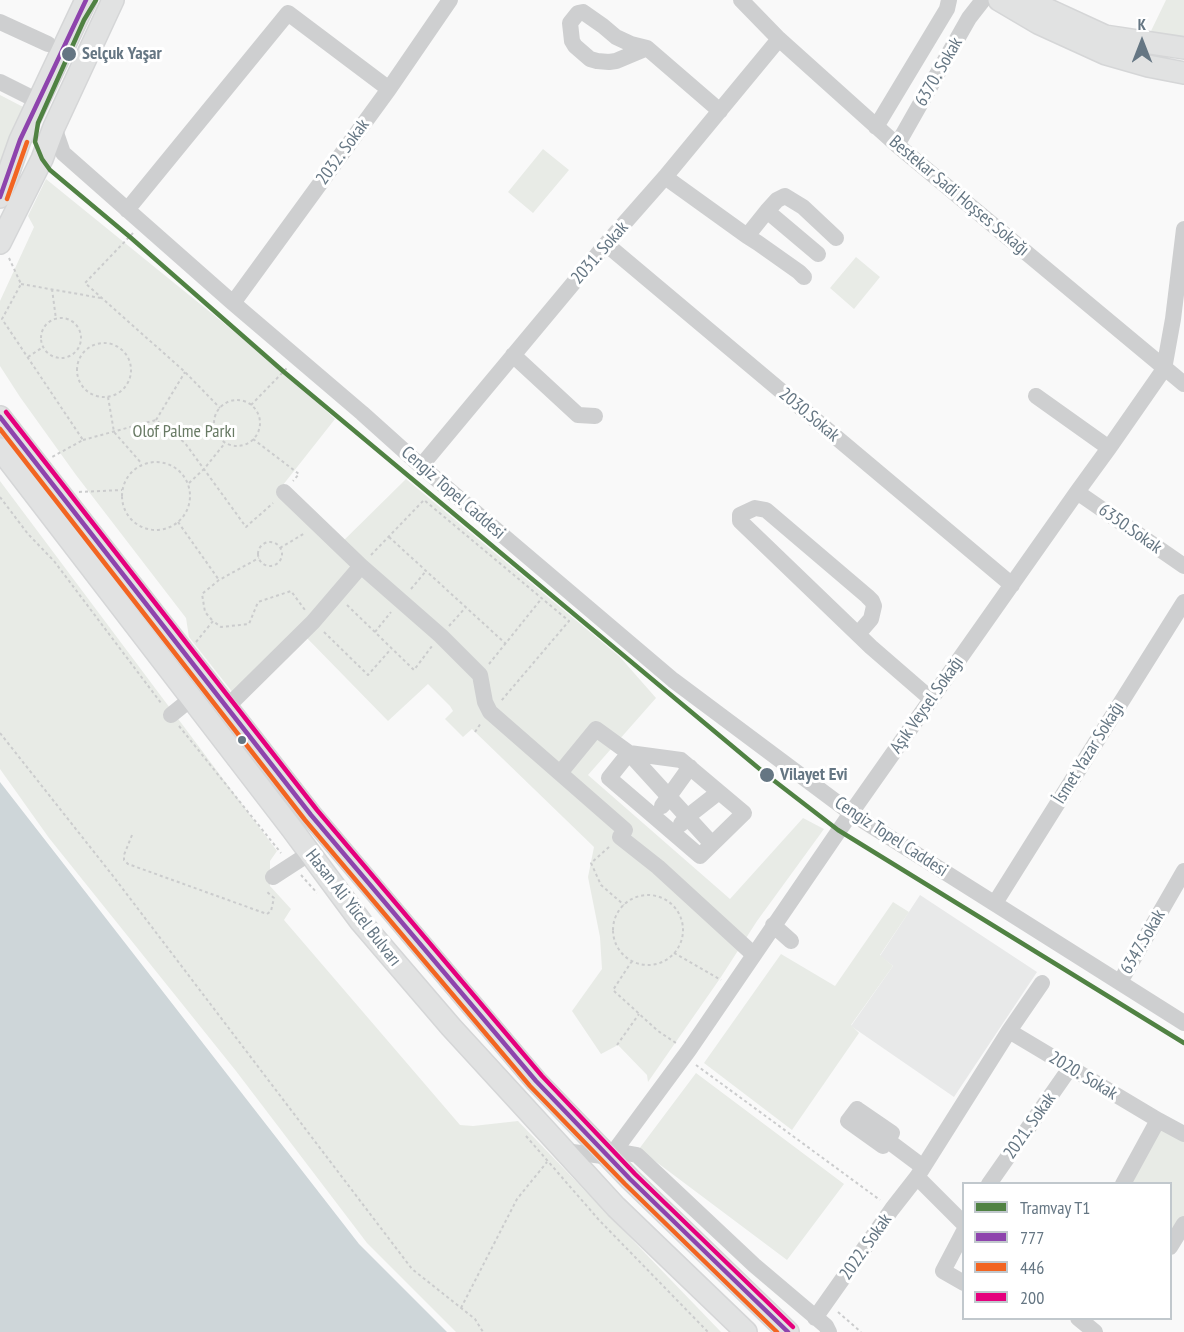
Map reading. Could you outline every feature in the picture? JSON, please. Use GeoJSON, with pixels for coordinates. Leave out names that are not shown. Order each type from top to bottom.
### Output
{"type":"FeatureCollection","features":[{"type":"Feature","properties":{"kind":"main road"},"geometry":{"type":"LineString","coordinates":[[0,197],[20,140],[86,0]]}},
{"type":"Feature","properties":{"kind":"main road"},"geometry":{"type":"LineString","coordinates":[[0,243],[42,159],[54,127],[113,0]]}},
{"type":"Feature","properties":{"kind":"main road"},"geometry":{"type":"LineString","coordinates":[[999,0],[1038,23],[1106,54],[1184,74]]}},
{"type":"Feature","properties":{"kind":"main road"},"geometry":{"type":"LineString","coordinates":[[1027,0],[1105,36],[1184,48]]}},
{"type":"Feature","properties":{"kind":"main road","name":"Hasan Ali Yücel Bulvarı"},"geometry":{"type":"LineString","coordinates":[[0,417],[311,815],[529,1072],[638,1187],[788,1332]]}},
{"type":"Feature","properties":{"kind":"main road","name":"Hasan Ali Yücel Bulvarı"},"geometry":{"type":"LineString","coordinates":[[0,449],[368,931],[451,1027],[616,1207],[746,1330]]}},
{"type":"Feature","properties":{"kind":"street","name":"2032. Sokak"},"geometry":{"type":"LineString","coordinates":[[233,303],[389,89],[450,0]]}},
{"type":"Feature","properties":{"kind":"street","name":"Bestekar Sadi Hoşses Sokağı"},"geometry":{"type":"LineString","coordinates":[[741,0],[778,39],[876,127],[1184,384]]}},
{"type":"Feature","properties":{"kind":"street","name":"6370. Sokak"},"geometry":{"type":"LineString","coordinates":[[876,127],[946,9],[949,0]]}},
{"type":"Feature","properties":{"kind":"street","name":"6370. Sokak"},"geometry":{"type":"LineString","coordinates":[[897,145],[969,18],[983,0]]}},
{"type":"Feature","properties":{"kind":"street"},"geometry":{"type":"LineString","coordinates":[[127,210],[288,13],[389,89]]}},
{"type":"Feature","properties":{"kind":"street"},"geometry":{"type":"LineString","coordinates":[[0,22],[48,45]]}},
{"type":"Feature","properties":{"kind":"street","name":"2031. Sokak"},"geometry":{"type":"LineString","coordinates":[[421,466],[513,354],[665,177],[778,39]]}},
{"type":"Feature","properties":{"kind":"street"},"geometry":{"type":"LineString","coordinates":[[647,48],[720,111]]}},
{"type":"Feature","properties":{"kind":"street"},"geometry":{"type":"LineString","coordinates":[[0,82],[38,100]]}},
{"type":"Feature","properties":{"kind":"street","name":"Cengiz Topel Caddesi"},"geometry":{"type":"LineString","coordinates":[[54,127],[63,153],[142,224],[672,680],[851,813],[1184,1023]]}},
{"type":"Feature","properties":{"kind":"street"},"geometry":{"type":"LineString","coordinates":[[665,177],[804,277]]}},
{"type":"Feature","properties":{"kind":"street"},"geometry":{"type":"LineString","coordinates":[[747,236],[777,200],[785,196],[803,207],[836,238]]}},
{"type":"Feature","properties":{"kind":"street"},"geometry":{"type":"LineString","coordinates":[[767,211],[818,254]]}},
{"type":"Feature","properties":{"kind":"street","name":"Aşık Veysel Sokağı"},"geometry":{"type":"LineString","coordinates":[[610,1157],[686,1053],[851,813],[1164,369],[1173,319],[1184,229]]}},
{"type":"Feature","properties":{"kind":"street","name":"2030.Sokak"},"geometry":{"type":"LineString","coordinates":[[606,244],[1012,585]]}},
{"type":"Feature","properties":{"kind":"street"},"geometry":{"type":"LineString","coordinates":[[513,354],[578,415],[595,416]]}},
{"type":"Feature","properties":{"kind":"street"},"geometry":{"type":"LineString","coordinates":[[1036,396],[1109,448]]}},
{"type":"Feature","properties":{"kind":"street"},"geometry":{"type":"LineString","coordinates":[[285,492],[361,566],[441,636],[480,675],[485,702],[490,712],[625,830],[620,837],[658,867],[753,954]]}},
{"type":"Feature","properties":{"kind":"street","name":"6350.Sokak"},"geometry":{"type":"LineString","coordinates":[[1077,492],[1184,566]]}},
{"type":"Feature","properties":{"kind":"street"},"geometry":{"type":"LineString","coordinates":[[858,634],[871,620],[874,606],[867,596],[766,510],[755,508],[740,515],[740,521],[871,647],[931,699]]}},
{"type":"Feature","properties":{"kind":"street"},"geometry":{"type":"LineString","coordinates":[[227,707],[313,622],[361,566]]}},
{"type":"Feature","properties":{"kind":"street","name":"İsmet Yazar Sokağı"},"geometry":{"type":"LineString","coordinates":[[995,903],[1184,602]]}},
{"type":"Feature","properties":{"kind":"street"},"geometry":{"type":"LineString","coordinates":[[171,715],[192,698]]}},
{"type":"Feature","properties":{"kind":"street"},"geometry":{"type":"LineString","coordinates":[[560,773],[596,729],[629,753],[712,844]]}},
{"type":"Feature","properties":{"kind":"street"},"geometry":{"type":"LineString","coordinates":[[629,753],[681,760],[744,813],[700,856],[609,778],[629,753]]}},
{"type":"Feature","properties":{"kind":"street"},"geometry":{"type":"LineString","coordinates":[[654,816],[690,767]]}},
{"type":"Feature","properties":{"kind":"street"},"geometry":{"type":"LineString","coordinates":[[674,834],[687,817],[719,792]]}},
{"type":"Feature","properties":{"kind":"street"},"geometry":{"type":"LineString","coordinates":[[269,884],[310,853]]}},
{"type":"Feature","properties":{"kind":"street","name":"6347.Sokak"},"geometry":{"type":"LineString","coordinates":[[1120,982],[1184,871]]}},
{"type":"Feature","properties":{"kind":"street"},"geometry":{"type":"LineString","coordinates":[[773,925],[791,941]]}},
{"type":"Feature","properties":{"kind":"street","name":"2022. Sokak"},"geometry":{"type":"LineString","coordinates":[[815,1318],[920,1172],[1042,983]]}},
{"type":"Feature","properties":{"kind":"street","name":"2020. Sokak"},"geometry":{"type":"LineString","coordinates":[[1009,1031],[1184,1134]]}},
{"type":"Feature","properties":{"kind":"street","name":"2021. Sokak"},"geometry":{"type":"LineString","coordinates":[[990,1182],[1070,1068]]}},
{"type":"Feature","properties":{"kind":"street"},"geometry":{"type":"LineString","coordinates":[[1124,1182],[1158,1120]]}},
{"type":"Feature","properties":{"kind":"street"},"geometry":{"type":"LineString","coordinates":[[887,1140],[920,1172],[962,1223]]}},
{"type":"Feature","properties":{"kind":"street"},"geometry":{"type":"LineString","coordinates":[[563,1148],[610,1157],[626,1153],[637,1155],[754,1265],[826,1326],[829,1332]]}},
{"type":"Feature","properties":{"kind":"street"},"geometry":{"type":"LineString","coordinates":[[1172,1244],[1184,1224]]}},
{"type":"Feature","properties":{"kind":"street"},"geometry":{"type":"LineString","coordinates":[[962,1230],[959,1250],[943,1271],[962,1282]]}},
{"type":"Feature","properties":{"kind":"street"},"geometry":{"type":"LineString","coordinates":[[1080,1320],[1095,1332]]}},
{"type":"Feature","properties":{"kind":"path"},"geometry":{"type":"LineString","coordinates":[[142,224],[85,283],[185,372],[220,408]]}},
{"type":"Feature","properties":{"kind":"path"},"geometry":{"type":"LineString","coordinates":[[0,243],[21,284]]}},
{"type":"Feature","properties":{"kind":"path"},"geometry":{"type":"LineString","coordinates":[[21,284],[103,299]]}},
{"type":"Feature","properties":{"kind":"path"},"geometry":{"type":"LineString","coordinates":[[21,284],[2,320],[83,440]]}},
{"type":"Feature","properties":{"kind":"path"},"geometry":{"type":"LineString","coordinates":[[52,290],[56,319]]}},
{"type":"Feature","properties":{"kind":"path"},"geometry":{"type":"LineString","coordinates":[[56,319],[68,319],[78,327],[82,339],[72,356],[65,358],[52,356],[43,347],[42,334],[49,322],[56,319]]}},
{"type":"Feature","properties":{"kind":"path"},"geometry":{"type":"LineString","coordinates":[[95,344],[113,344],[121,349],[131,364],[129,382],[116,395],[108,397],[90,394],[79,381],[77,372],[81,355],[95,344]]}},
{"type":"Feature","properties":{"kind":"path"},"geometry":{"type":"LineString","coordinates":[[28,357],[43,347]]}},
{"type":"Feature","properties":{"kind":"path"},"geometry":{"type":"LineString","coordinates":[[78,349],[81,355]]}},
{"type":"Feature","properties":{"kind":"path"},"geometry":{"type":"LineString","coordinates":[[251,405],[297,358]]}},
{"type":"Feature","properties":{"kind":"path"},"geometry":{"type":"LineString","coordinates":[[50,457],[83,440],[156,420],[185,372]]}},
{"type":"Feature","properties":{"kind":"path"},"geometry":{"type":"LineString","coordinates":[[108,397],[114,432],[142,465]]}},
{"type":"Feature","properties":{"kind":"path"},"geometry":{"type":"LineString","coordinates":[[237,400],[251,405],[256,411],[260,425],[253,439],[240,446],[232,446],[219,438],[213,425],[214,417],[220,408],[229,401],[237,400]]}},
{"type":"Feature","properties":{"kind":"path"},"geometry":{"type":"LineString","coordinates":[[156,420],[186,443],[246,527],[285,492],[299,474],[253,439]]}},
{"type":"Feature","properties":{"kind":"path"},"geometry":{"type":"LineString","coordinates":[[188,484],[204,469],[225,443]]}},
{"type":"Feature","properties":{"kind":"path"},"geometry":{"type":"LineString","coordinates":[[153,462],[174,467],[188,484],[189,506],[184,516],[166,529],[143,528],[133,522],[126,513],[122,502],[122,490],[133,471],[142,465],[153,462]]}},
{"type":"Feature","properties":{"kind":"path"},"geometry":{"type":"LineString","coordinates":[[78,492],[122,490]]}},
{"type":"Feature","properties":{"kind":"path"},"geometry":{"type":"LineString","coordinates":[[361,566],[424,500],[568,621],[475,732]]}},
{"type":"Feature","properties":{"kind":"path"},"geometry":{"type":"LineString","coordinates":[[178,522],[219,580]]}},
{"type":"Feature","properties":{"kind":"path"},"geometry":{"type":"LineString","coordinates":[[280,549],[318,525]]}},
{"type":"Feature","properties":{"kind":"path"},"geometry":{"type":"LineString","coordinates":[[389,537],[506,644]]}},
{"type":"Feature","properties":{"kind":"path"},"geometry":{"type":"LineString","coordinates":[[274,543],[280,549],[280,560],[274,565],[263,564],[259,558],[258,550],[263,544],[274,543]]}},
{"type":"Feature","properties":{"kind":"path"},"geometry":{"type":"LineString","coordinates":[[259,558],[219,580],[202,594],[205,612],[221,627],[249,624],[258,602],[291,591],[313,622],[368,675],[391,649]]}},
{"type":"Feature","properties":{"kind":"path"},"geometry":{"type":"LineString","coordinates":[[336,595],[414,670],[466,607]]}},
{"type":"Feature","properties":{"kind":"path"},"geometry":{"type":"LineString","coordinates":[[480,675],[542,598]]}},
{"type":"Feature","properties":{"kind":"path"},"geometry":{"type":"LineString","coordinates":[[195,644],[213,621]]}},
{"type":"Feature","properties":{"kind":"path"},"geometry":{"type":"LineString","coordinates":[[0,734],[113,876],[412,1269],[475,1319],[483,1332]]}},
{"type":"Feature","properties":{"kind":"path"},"geometry":{"type":"LineString","coordinates":[[132,835],[123,855],[128,864],[267,914],[271,911],[274,898],[269,884]]}},
{"type":"Feature","properties":{"kind":"path"},"geometry":{"type":"LineString","coordinates":[[620,837],[591,863],[601,885],[624,905]]}},
{"type":"Feature","properties":{"kind":"path"},"geometry":{"type":"LineString","coordinates":[[648,895],[659,896],[669,902],[677,910],[682,921],[683,932],[674,953],[654,964],[632,961],[622,953],[613,933],[614,921],[624,905],[636,897],[648,895]]}},
{"type":"Feature","properties":{"kind":"path"},"geometry":{"type":"LineString","coordinates":[[674,953],[731,986]]}},
{"type":"Feature","properties":{"kind":"path"},"geometry":{"type":"LineString","coordinates":[[632,961],[613,990],[658,1032],[892,1209]]}},
{"type":"Feature","properties":{"kind":"path"},"geometry":{"type":"LineString","coordinates":[[617,1045],[639,1014]]}},
{"type":"Feature","properties":{"kind":"path"},"geometry":{"type":"LineString","coordinates":[[461,1308],[517,1199],[563,1148]]}},
{"type":"Feature","properties":{"kind":"path"},"geometry":{"type":"LineString","coordinates":[[833,1307],[861,1332]]}},
{"type":"Feature","properties":{"kind":"shaded area"},"geometry":{"type":"Polygon","coordinates":[[[0,782],[359,1244],[447,1332],[0,1332],[0,782]]]}},
{"type":"Feature","properties":{"kind":"shaded area"},"geometry":{"type":"Polygon","coordinates":[[[920,895],[1037,972],[954,1097],[851,1026],[893,966],[880,956],[920,895]]]}},
{"type":"Feature","properties":{"kind":"green space"},"geometry":{"type":"Polygon","coordinates":[[[1166,0],[1184,0],[1184,43],[1162,40],[1151,31],[1166,0]]]}},
{"type":"Feature","properties":{"kind":"green space"},"geometry":{"type":"Polygon","coordinates":[[[0,95],[27,109],[0,162],[0,95]]]}},
{"type":"Feature","properties":{"kind":"green space"},"geometry":{"type":"Polygon","coordinates":[[[543,149],[569,170],[533,213],[508,192],[543,149]]]}},
{"type":"Feature","properties":{"kind":"green space","name":"Olof Palme Parkı"},"geometry":{"type":"Polygon","coordinates":[[[46,179],[284,372],[335,419],[279,490],[336,548],[406,479],[620,657],[656,698],[588,775],[730,899],[803,818],[824,829],[757,921],[648,1082],[647,1075],[618,1045],[601,1054],[572,1011],[602,969],[600,937],[588,877],[594,847],[472,729],[463,737],[445,719],[453,711],[450,706],[428,684],[388,721],[304,635],[237,698],[189,637],[186,618],[76,475],[20,397],[0,366],[0,301],[34,227],[28,216],[46,179]]]}},
{"type":"Feature","properties":{"kind":"green space"},"geometry":{"type":"Polygon","coordinates":[[[856,257],[880,277],[854,309],[830,288],[856,257]]]}},
{"type":"Feature","properties":{"kind":"green space"},"geometry":{"type":"Polygon","coordinates":[[[0,481],[277,851],[270,861],[270,886],[291,909],[284,920],[460,1125],[473,1126],[518,1121],[721,1332],[456,1332],[367,1243],[236,1071],[49,838],[0,769],[0,481]]]}},
{"type":"Feature","properties":{"kind":"green space"},"geometry":{"type":"Polygon","coordinates":[[[893,902],[909,912],[880,955],[893,966],[851,1025],[859,1033],[792,1130],[704,1063],[781,954],[835,986],[893,902]]]}},
{"type":"Feature","properties":{"kind":"green space"},"geometry":{"type":"Polygon","coordinates":[[[696,1073],[844,1184],[787,1260],[639,1149],[696,1073]]]}},
{"type":"Feature","properties":{"kind":"green space"},"geometry":{"type":"Polygon","coordinates":[[[1158,1120],[1184,1134],[1184,1224],[1172,1245],[1172,1182],[1124,1182],[1158,1120]]]}},
{"type":"Feature","properties":{"kind":"tram line","name":"T1"},"geometry":{"type":"LineString","coordinates":[[96,0],[84,20],[38,123],[35,142],[42,159],[50,170],[284,372],[768,776],[838,830],[1184,1043]]}},
{"type":"Feature","properties":{"kind":"transit line","name":"777"},"geometry":{"type":"LineString","coordinates":[[0,197],[20,140],[86,0]]}},
{"type":"Feature","properties":{"kind":"transit line","name":"446"},"geometry":{"type":"LineString","coordinates":[[7,199],[27,142]]}},
{"type":"Feature","properties":{"kind":"transit line","name":"200"},"geometry":{"type":"LineString","coordinates":[[6,412],[317,810],[542,1076],[635,1174],[793,1327]]}},
{"type":"Feature","properties":{"kind":"transit line","name":"777"},"geometry":{"type":"LineString","coordinates":[[0,417],[311,815],[536,1081],[630,1179],[788,1332]]}},
{"type":"Feature","properties":{"kind":"transit line","name":"446"},"geometry":{"type":"LineString","coordinates":[[0,429],[305,820],[530,1086],[625,1184],[777,1332]]}},
{"type":"Feature","properties":{"kind":"place","name":"Selçuk Yaşar"},"geometry":{"type":"Point","coordinates":[69,54]}},
{"type":"Feature","properties":{"kind":"place","name":"Vilayet Evi"},"geometry":{"type":"Point","coordinates":[767,775]}}]}
